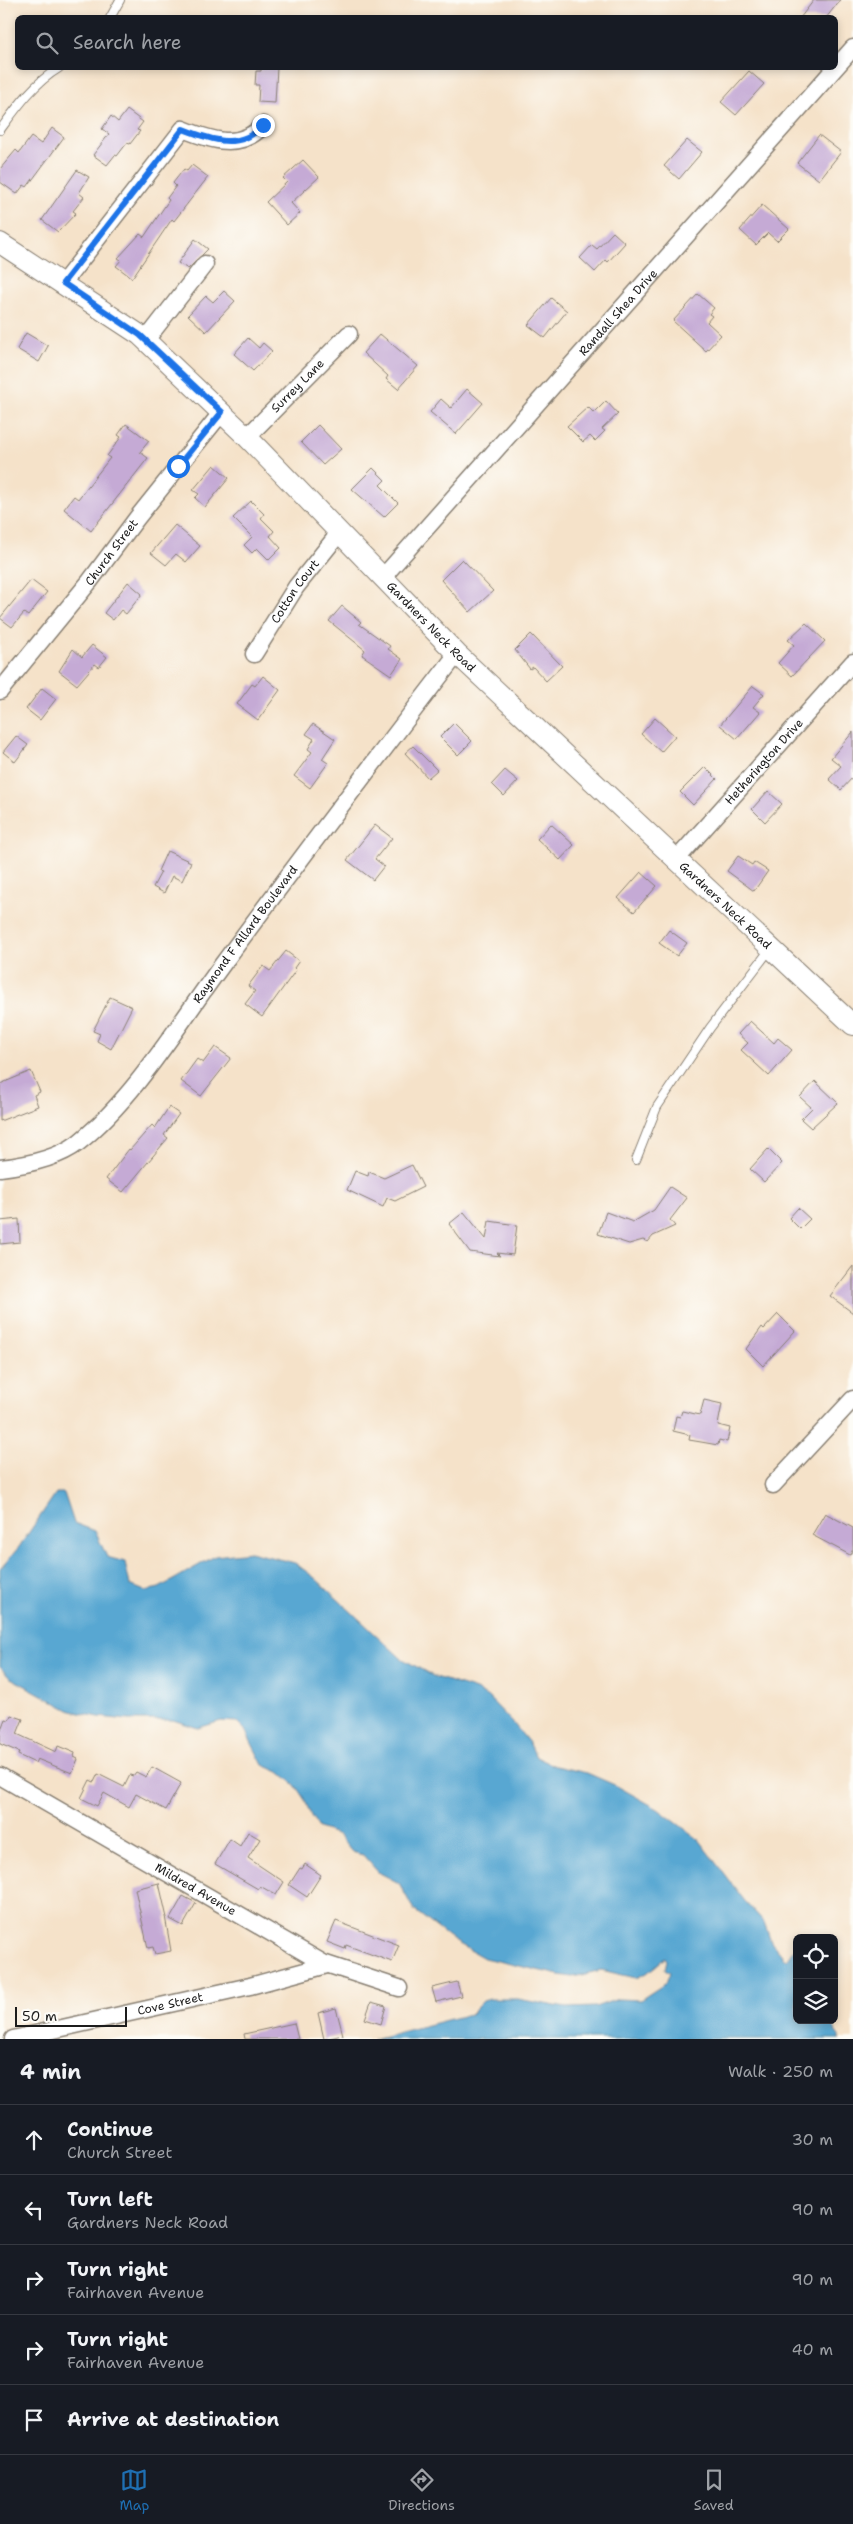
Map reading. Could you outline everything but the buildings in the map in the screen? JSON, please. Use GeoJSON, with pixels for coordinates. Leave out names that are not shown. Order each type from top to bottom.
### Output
{"type":"FeatureCollection","features":[{"type":"Feature","properties":{"kind":"street","name":"Randall Shea Drive"},"geometry":{"type":"LineString","coordinates":[[838,65],[853,48]]}},
{"type":"Feature","properties":{"kind":"street","name":"Randall Shea Drive"},"geometry":{"type":"LineString","coordinates":[[383,577],[833,70]]}},
{"type":"Feature","properties":{"kind":"street"},"geometry":{"type":"LineString","coordinates":[[63,283],[183,129],[207,138],[230,141],[253,136],[263,125]]}},
{"type":"Feature","properties":{"kind":"street","name":"Gardners Neck Road"},"geometry":{"type":"LineString","coordinates":[[0,243],[63,283],[146,340],[222,412],[457,654],[853,1025]]}},
{"type":"Feature","properties":{"kind":"street"},"geometry":{"type":"LineString","coordinates":[[146,340],[205,264]]}},
{"type":"Feature","properties":{"kind":"street","name":"Surrey Lane"},"geometry":{"type":"LineString","coordinates":[[247,438],[349,334]]}},
{"type":"Feature","properties":{"kind":"street","name":"Church Street"},"geometry":{"type":"LineString","coordinates":[[0,691],[90,581],[136,518],[222,412]]}},
{"type":"Feature","properties":{"kind":"street","name":"Cotton Court"},"geometry":{"type":"LineString","coordinates":[[254,654],[296,586],[340,532]]}},
{"type":"Feature","properties":{"kind":"street","name":"Raymond F Allard Boulevard"},"geometry":{"type":"LineString","coordinates":[[0,1168],[21,1166],[49,1157],[76,1144],[101,1123],[160,1050],[225,960],[457,654]]}},
{"type":"Feature","properties":{"kind":"street","name":"Hetherington Drive"},"geometry":{"type":"LineString","coordinates":[[676,860],[853,662]]}},
{"type":"Feature","properties":{"kind":"street"},"geometry":{"type":"LineString","coordinates":[[773,1485],[853,1399]]}},
{"type":"Feature","properties":{"kind":"street","name":"Mildred Avenue"},"geometry":{"type":"LineString","coordinates":[[0,1776],[242,1918],[327,1965],[399,1988]]}},
{"type":"Feature","properties":{"kind":"street","name":"Cove Street"},"geometry":{"type":"LineString","coordinates":[[13,2039],[250,1986],[327,1965]]}},
{"type":"Feature","properties":{"kind":"lane"},"geometry":{"type":"LineString","coordinates":[[111,15],[118,1]]}},
{"type":"Feature","properties":{"kind":"lane"},"geometry":{"type":"LineString","coordinates":[[0,130],[21,102],[48,74],[55,70]]}},
{"type":"Feature","properties":{"kind":"lane"},"geometry":{"type":"LineString","coordinates":[[636,1160],[657,1108],[710,1028],[771,948]]}},
{"type":"Feature","properties":{"kind":"water"},"geometry":{"type":"Polygon","coordinates":[[[56,1493],[64,1493],[74,1523],[95,1531],[107,1557],[125,1562],[130,1585],[145,1591],[159,1588],[215,1556],[250,1552],[295,1563],[315,1578],[401,1658],[433,1676],[476,1690],[488,1697],[530,1744],[536,1757],[555,1766],[587,1773],[617,1786],[658,1809],[697,1838],[744,1900],[764,1922],[771,1942],[786,1960],[793,1950],[793,2024],[830,2024],[841,2039],[373,2039],[470,2014],[483,2001],[490,1999],[518,1999],[566,2008],[595,2007],[618,1999],[640,2000],[666,1983],[670,1972],[665,1969],[667,1960],[665,1958],[647,1973],[636,1978],[601,1970],[573,1977],[484,1958],[454,1941],[414,1910],[399,1883],[378,1872],[363,1855],[352,1852],[338,1835],[319,1828],[295,1785],[281,1773],[263,1765],[245,1730],[237,1722],[221,1721],[198,1728],[173,1720],[129,1720],[99,1717],[71,1711],[9,1677],[0,1667],[0,1569],[19,1547],[56,1493]]]}},
{"type":"Feature","properties":{"kind":"route"},"geometry":{"type":"LineString","coordinates":[[178,466],[222,412],[140,335],[63,283],[153,165],[183,129],[214,140],[230,141],[253,136],[263,125]]}}]}
